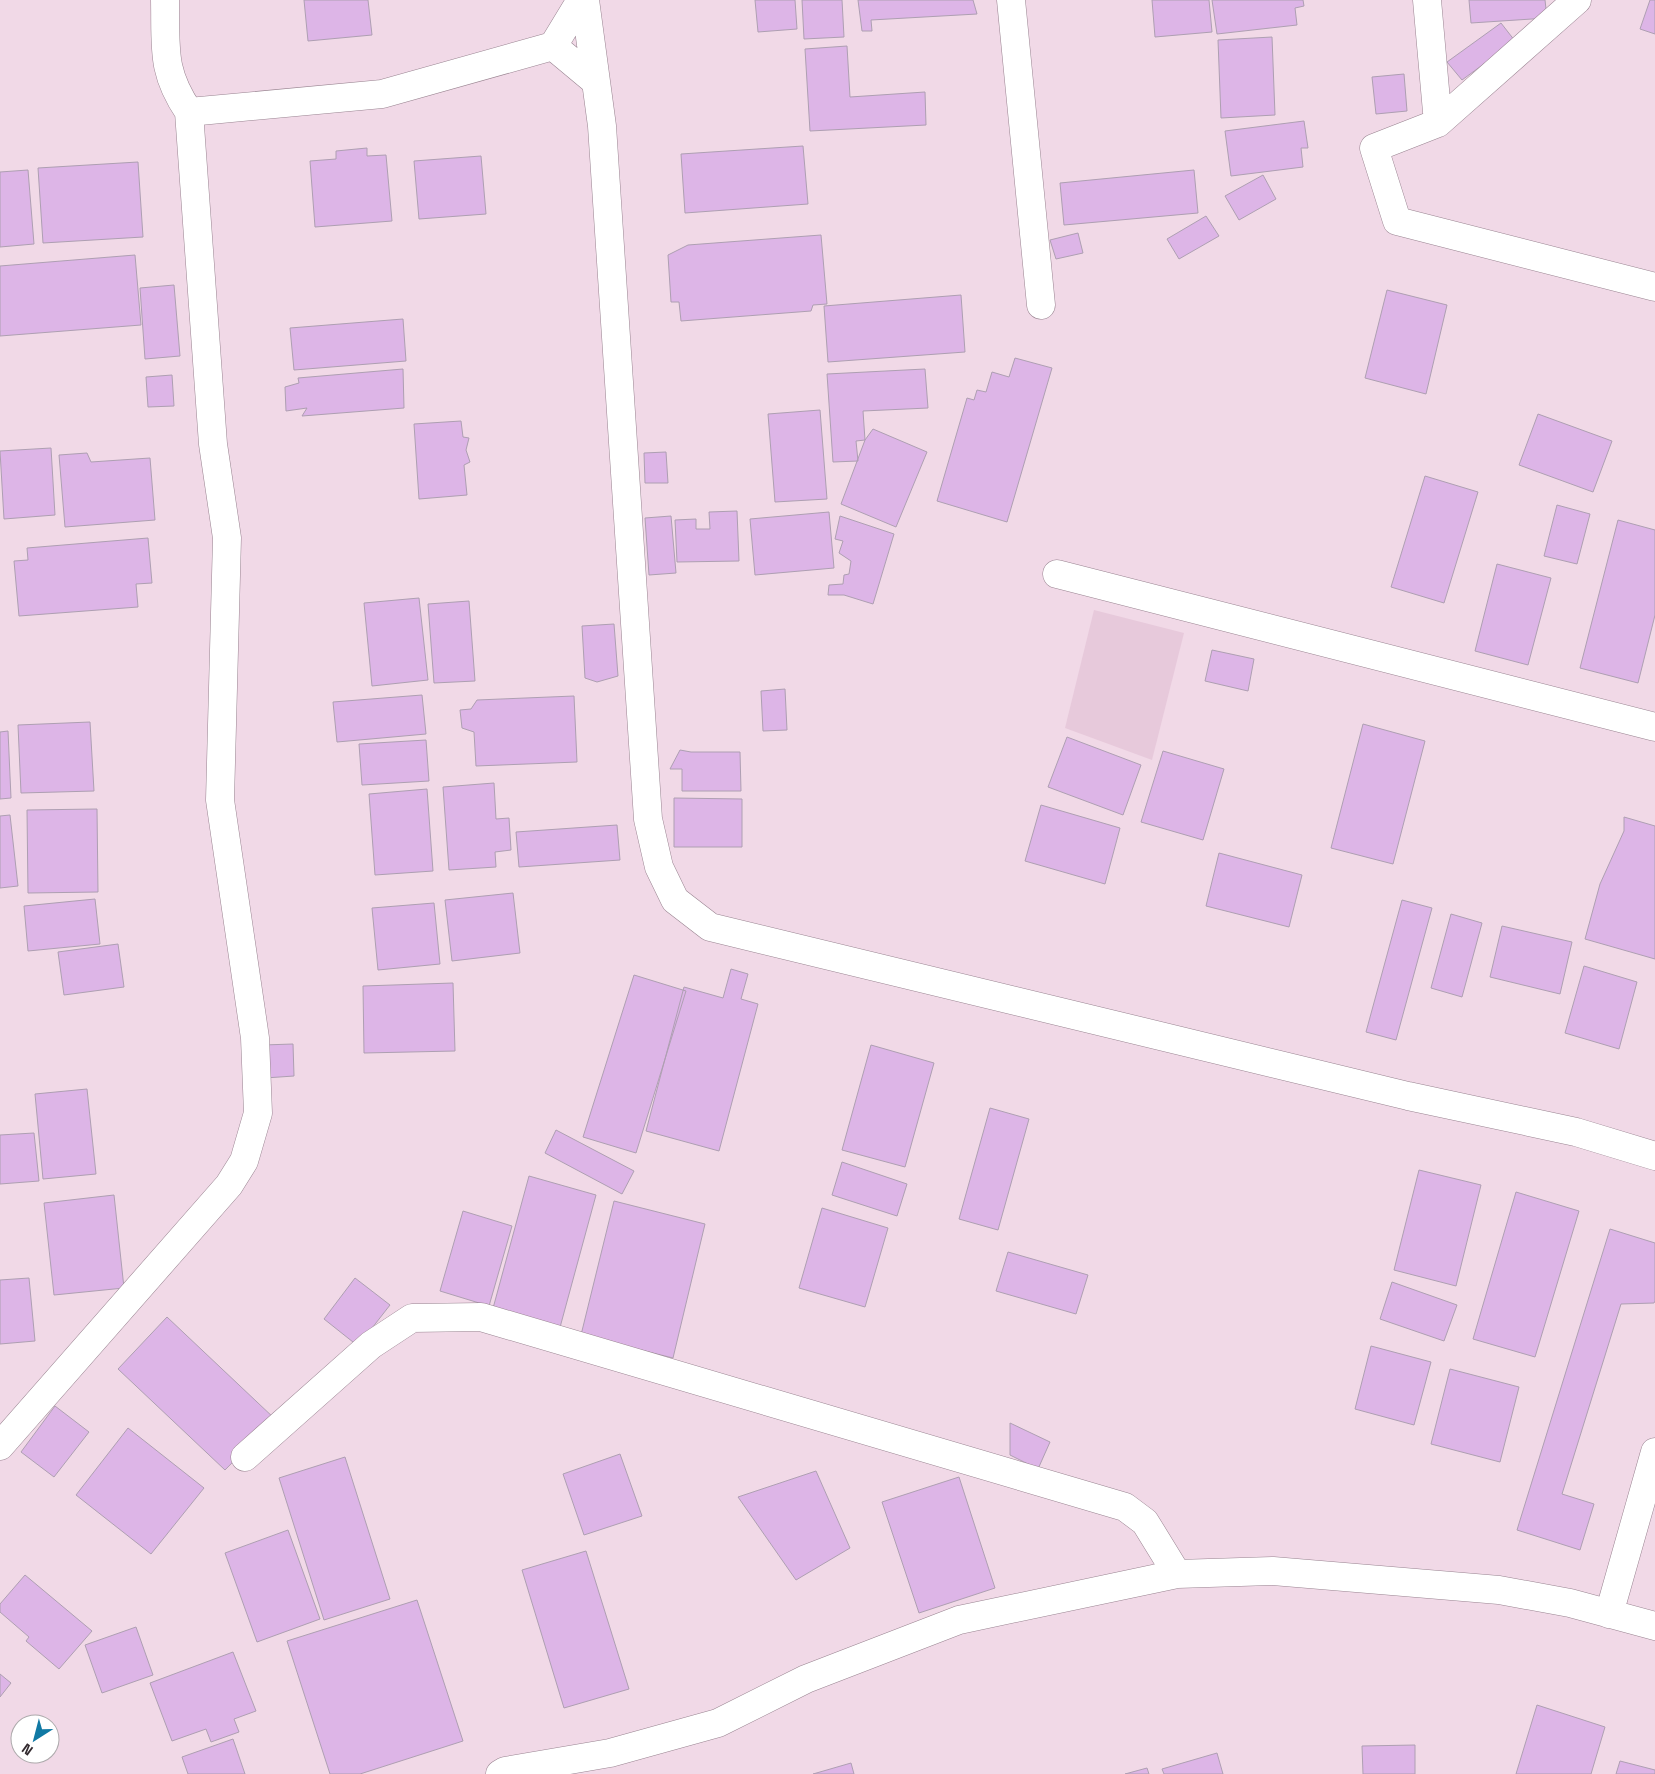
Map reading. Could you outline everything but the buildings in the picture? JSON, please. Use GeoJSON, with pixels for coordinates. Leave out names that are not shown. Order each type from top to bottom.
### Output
{"type":"FeatureCollection","features":[{"type":"Feature","properties":{"kind":"street"},"geometry":{"type":"LineString","coordinates":[[0,1446],[229,1185],[244,1161],[258,1113],[255,1038],[220,800],[227,538],[213,444],[189,112],[176,92],[166,64],[165,0]]}},
{"type":"Feature","properties":{"kind":"street"},"geometry":{"type":"LineString","coordinates":[[189,112],[382,94],[553,46],[581,0]]}},
{"type":"Feature","properties":{"kind":"street"},"geometry":{"type":"LineString","coordinates":[[585,0],[602,126],[648,819],[659,867],[675,900],[710,927],[1398,1094],[1576,1132],[1655,1156]]}},
{"type":"Feature","properties":{"kind":"street"},"geometry":{"type":"LineString","coordinates":[[1011,0],[1041,305]]}},
{"type":"Feature","properties":{"kind":"street"},"geometry":{"type":"LineString","coordinates":[[1427,0],[1438,123]]}},
{"type":"Feature","properties":{"kind":"street"},"geometry":{"type":"LineString","coordinates":[[1577,0],[1438,123],[1374,148],[1397,221],[1655,287]]}},
{"type":"Feature","properties":{"kind":"street"},"geometry":{"type":"LineString","coordinates":[[553,46],[595,80]]}},
{"type":"Feature","properties":{"kind":"street"},"geometry":{"type":"LineString","coordinates":[[1057,574],[1655,727]]}},
{"type":"Feature","properties":{"kind":"street"},"geometry":{"type":"LineString","coordinates":[[245,1457],[371,1345],[412,1318],[481,1316],[1125,1507],[1145,1522],[1177,1574]]}},
{"type":"Feature","properties":{"kind":"street"},"geometry":{"type":"LineString","coordinates":[[1609,1614],[1655,1452]]}},
{"type":"Feature","properties":{"kind":"street"},"geometry":{"type":"LineString","coordinates":[[500,1774],[505,1771],[610,1753],[718,1723],[806,1679],[959,1620],[1177,1574],[1273,1571],[1480,1588],[1570,1603],[1655,1626]]}},
{"type":"Feature","properties":{"kind":"shaded area"},"geometry":{"type":"Polygon","coordinates":[[[1094,610],[1184,633],[1152,760],[1065,728],[1094,610]]]}}]}
